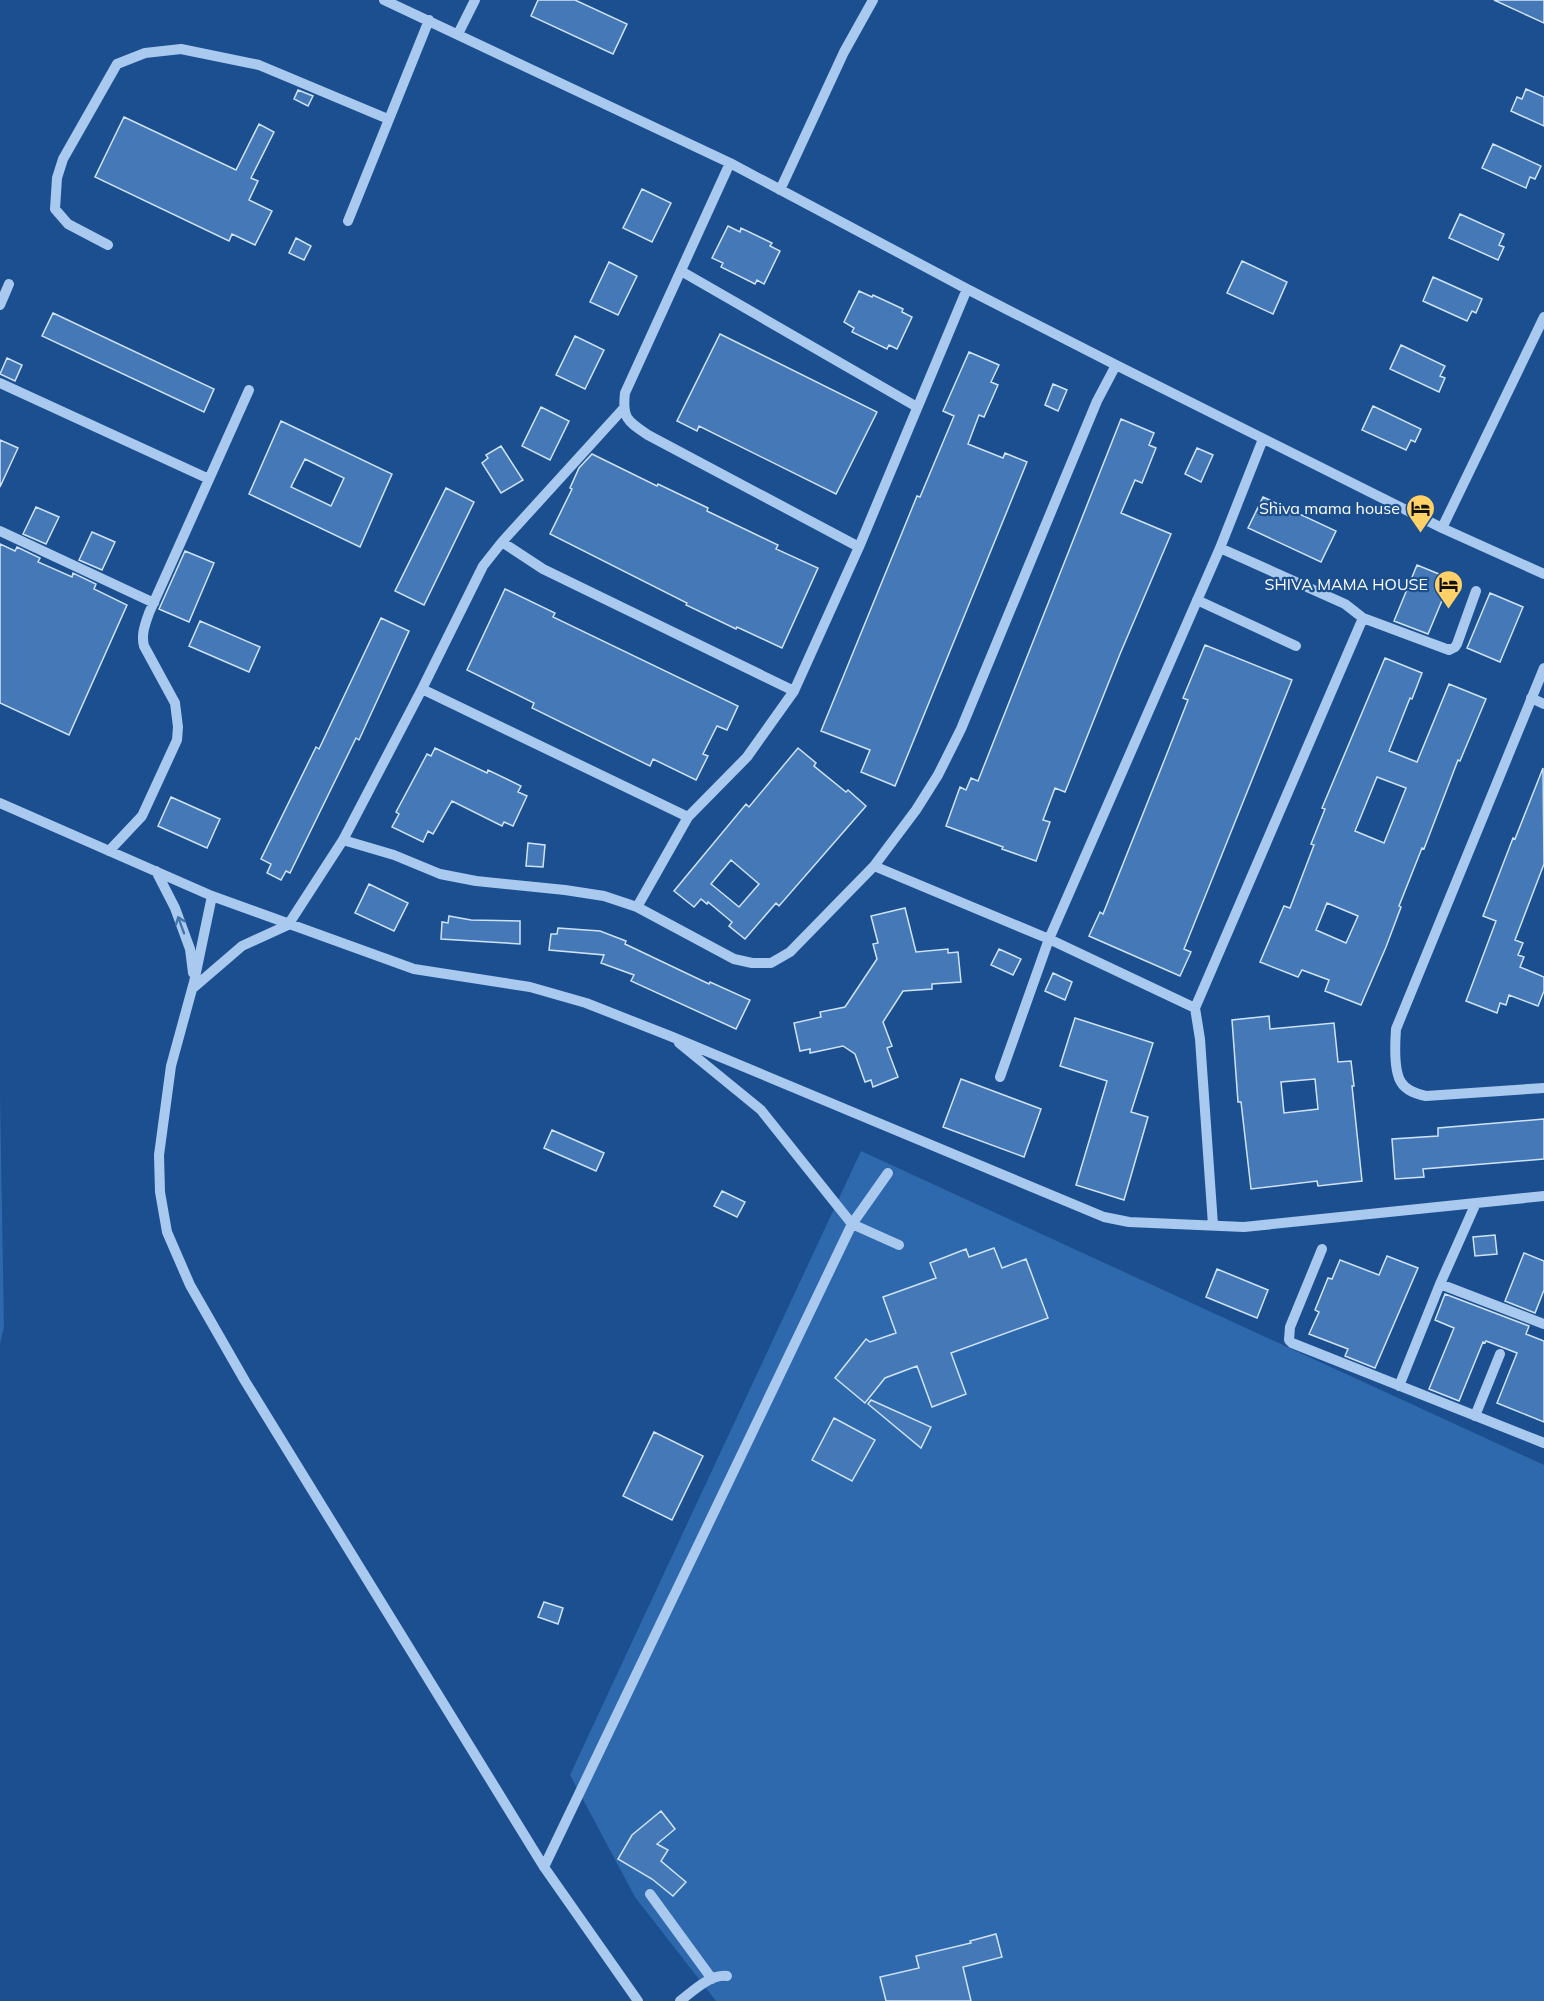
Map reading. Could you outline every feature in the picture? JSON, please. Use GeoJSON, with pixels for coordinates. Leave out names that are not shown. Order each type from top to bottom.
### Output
{"type":"FeatureCollection","features":[{"type":"Feature","properties":{"kind":"street"},"geometry":{"type":"LineString","coordinates":[[384,0],[730,163],[1116,365],[1442,528],[1544,574]]}},
{"type":"Feature","properties":{"kind":"street"},"geometry":{"type":"LineString","coordinates":[[458,34],[475,0]]}},
{"type":"Feature","properties":{"kind":"street"},"geometry":{"type":"LineString","coordinates":[[780,190],[844,52],[873,0]]}},
{"type":"Feature","properties":{"kind":"street"},"geometry":{"type":"LineString","coordinates":[[348,221],[429,20]]}},
{"type":"Feature","properties":{"kind":"street"},"geometry":{"type":"LineString","coordinates":[[108,245],[68,224],[56,209],[57,178],[63,159],[117,64],[145,53],[182,49],[260,65],[388,119]]}},
{"type":"Feature","properties":{"kind":"street"},"geometry":{"type":"LineString","coordinates":[[193,986],[243,946],[288,925],[343,840],[483,566],[501,542],[623,409],[625,393],[730,163]]}},
{"type":"Feature","properties":{"kind":"street"},"geometry":{"type":"LineString","coordinates":[[681,271],[917,406]]}},
{"type":"Feature","properties":{"kind":"street"},"geometry":{"type":"LineString","coordinates":[[0,305],[9,284]]}},
{"type":"Feature","properties":{"kind":"street"},"geometry":{"type":"LineString","coordinates":[[637,907],[688,817],[747,757],[794,691],[859,547],[967,289]]}},
{"type":"Feature","properties":{"kind":"street"},"geometry":{"type":"LineString","coordinates":[[1442,528],[1544,317]]}},
{"type":"Feature","properties":{"kind":"street"},"geometry":{"type":"LineString","coordinates":[[343,840],[394,855],[440,874],[476,881],[565,890],[604,897],[637,907],[734,959],[752,963],[771,963],[790,952],[874,866],[922,801],[938,775],[952,747],[1097,401],[1116,365]]}},
{"type":"Feature","properties":{"kind":"street"},"geometry":{"type":"LineString","coordinates":[[0,383],[209,479]]}},
{"type":"Feature","properties":{"kind":"street"},"geometry":{"type":"LineString","coordinates":[[109,851],[142,816],[177,740],[175,703],[152,663],[142,638],[143,629],[249,390]]}},
{"type":"Feature","properties":{"kind":"street"},"geometry":{"type":"LineString","coordinates":[[623,409],[632,424],[648,435],[859,547]]}},
{"type":"Feature","properties":{"kind":"street"},"geometry":{"type":"LineString","coordinates":[[1000,1077],[1049,939],[1220,548],[1263,438]]}},
{"type":"Feature","properties":{"kind":"street"},"geometry":{"type":"LineString","coordinates":[[0,531],[154,603]]}},
{"type":"Feature","properties":{"kind":"street"},"geometry":{"type":"LineString","coordinates":[[501,542],[543,569],[794,691]]}},
{"type":"Feature","properties":{"kind":"street"},"geometry":{"type":"LineString","coordinates":[[1220,548],[1345,604],[1363,618],[1449,650],[1457,644],[1476,591]]}},
{"type":"Feature","properties":{"kind":"street"},"geometry":{"type":"LineString","coordinates":[[1197,600],[1296,646]]}},
{"type":"Feature","properties":{"kind":"street"},"geometry":{"type":"LineString","coordinates":[[1214,1226],[1200,1039],[1195,1008],[1363,618]]}},
{"type":"Feature","properties":{"kind":"street"},"geometry":{"type":"LineString","coordinates":[[1544,668],[1396,1029],[1395,1043],[1400,1081],[1418,1094],[1426,1096],[1544,1088]]}},
{"type":"Feature","properties":{"kind":"street"},"geometry":{"type":"LineString","coordinates":[[422,689],[688,817]]}},
{"type":"Feature","properties":{"kind":"street"},"geometry":{"type":"LineString","coordinates":[[1532,698],[1544,704]]}},
{"type":"Feature","properties":{"kind":"street"},"geometry":{"type":"LineString","coordinates":[[0,803],[212,896],[414,969],[530,987],[586,1003],[1104,1218],[1129,1222],[1244,1227],[1544,1196]]}},
{"type":"Feature","properties":{"kind":"street"},"geometry":{"type":"LineString","coordinates":[[874,866],[1049,939],[1195,1008]]}},
{"type":"Feature","properties":{"kind":"street"},"geometry":{"type":"LineString","coordinates":[[156,871],[176,908],[190,949],[193,986]]}},
{"type":"Feature","properties":{"kind":"street"},"geometry":{"type":"LineString","coordinates":[[212,896],[193,986],[171,1066],[159,1155],[160,1192],[167,1232],[190,1285],[245,1381],[544,1867],[638,2001]]}},
{"type":"Feature","properties":{"kind":"street"},"geometry":{"type":"LineString","coordinates":[[670,1036],[761,1110],[852,1224],[899,1245]]}},
{"type":"Feature","properties":{"kind":"street"},"geometry":{"type":"LineString","coordinates":[[544,1867],[852,1224],[888,1173]]}},
{"type":"Feature","properties":{"kind":"street"},"geometry":{"type":"LineString","coordinates":[[1399,1386],[1476,1203]]}},
{"type":"Feature","properties":{"kind":"street"},"geometry":{"type":"LineString","coordinates":[[1322,1249],[1290,1327],[1289,1340],[1296,1345],[1544,1443]]}},
{"type":"Feature","properties":{"kind":"street"},"geometry":{"type":"LineString","coordinates":[[1440,1284],[1544,1324]]}},
{"type":"Feature","properties":{"kind":"street"},"geometry":{"type":"LineString","coordinates":[[1474,1416],[1500,1354]]}},
{"type":"Feature","properties":{"kind":"street"},"geometry":{"type":"LineString","coordinates":[[650,1894],[712,1979]]}},
{"type":"Feature","properties":{"kind":"street"},"geometry":{"type":"LineString","coordinates":[[680,2001],[712,1979],[727,1976]]}},
{"type":"Feature","properties":{"kind":"shaded area"},"geometry":{"type":"Polygon","coordinates":[[[0,1094],[4,1327],[0,1344],[0,1094]]]}},
{"type":"Feature","properties":{"kind":"shaded area"},"geometry":{"type":"Polygon","coordinates":[[[861,1151],[1544,1465],[1544,2001],[716,2001],[635,1897],[570,1775],[861,1151]]]}},
{"type":"Feature","properties":{"kind":"building"},"geometry":{"type":"Polygon","coordinates":[[[538,0],[575,0],[627,24],[613,54],[531,16],[538,0]]]}},
{"type":"Feature","properties":{"kind":"building"},"geometry":{"type":"Polygon","coordinates":[[[1494,0],[1544,0],[1544,23],[1494,0]]]}},
{"type":"Feature","properties":{"kind":"building"},"geometry":{"type":"Polygon","coordinates":[[[1526,89],[1544,97],[1544,126],[1511,111],[1517,97],[1522,99],[1526,89]]]}},
{"type":"Feature","properties":{"kind":"building"},"geometry":{"type":"Polygon","coordinates":[[[298,90],[313,96],[308,106],[294,99],[298,90]]]}},
{"type":"Feature","properties":{"kind":"building"},"geometry":{"type":"Polygon","coordinates":[[[124,117],[236,170],[259,124],[274,132],[251,178],[258,181],[249,200],[272,211],[255,245],[232,234],[229,241],[95,177],[124,117]]]}},
{"type":"Feature","properties":{"kind":"building"},"geometry":{"type":"Polygon","coordinates":[[[1493,144],[1541,166],[1535,179],[1530,177],[1526,188],[1482,168],[1493,144]]]}},
{"type":"Feature","properties":{"kind":"building"},"geometry":{"type":"Polygon","coordinates":[[[642,189],[671,203],[652,242],[623,228],[642,189]]]}},
{"type":"Feature","properties":{"kind":"building"},"geometry":{"type":"Polygon","coordinates":[[[1460,214],[1504,234],[1499,245],[1504,247],[1498,260],[1449,238],[1460,214]]]}},
{"type":"Feature","properties":{"kind":"building"},"geometry":{"type":"Polygon","coordinates":[[[728,226],[740,232],[741,228],[772,243],[770,246],[780,251],[764,284],[757,280],[755,284],[721,267],[723,263],[712,258],[728,226]]]}},
{"type":"Feature","properties":{"kind":"building"},"geometry":{"type":"Polygon","coordinates":[[[296,238],[311,246],[304,260],[289,253],[296,238]]]}},
{"type":"Feature","properties":{"kind":"building"},"geometry":{"type":"Polygon","coordinates":[[[1242,261],[1287,282],[1273,314],[1227,293],[1242,261]]]}},
{"type":"Feature","properties":{"kind":"building"},"geometry":{"type":"Polygon","coordinates":[[[609,262],[637,276],[618,315],[590,302],[609,262]]]}},
{"type":"Feature","properties":{"kind":"building"},"geometry":{"type":"Polygon","coordinates":[[[1433,277],[1482,299],[1476,313],[1472,311],[1467,321],[1423,301],[1433,277]]]}},
{"type":"Feature","properties":{"kind":"building"},"geometry":{"type":"Polygon","coordinates":[[[859,291],[903,309],[902,312],[912,317],[897,349],[889,345],[887,349],[852,332],[854,328],[844,322],[859,291]]]}},
{"type":"Feature","properties":{"kind":"building"},"geometry":{"type":"Polygon","coordinates":[[[53,313],[214,389],[204,412],[42,336],[53,313]]]}},
{"type":"Feature","properties":{"kind":"building"},"geometry":{"type":"Polygon","coordinates":[[[720,334],[877,412],[836,494],[699,426],[697,431],[677,421],[720,334]]]}},
{"type":"Feature","properties":{"kind":"building"},"geometry":{"type":"Polygon","coordinates":[[[575,336],[604,350],[585,389],[556,375],[575,336]]]}},
{"type":"Feature","properties":{"kind":"building"},"geometry":{"type":"Polygon","coordinates":[[[1401,345],[1445,366],[1440,376],[1445,378],[1439,392],[1390,369],[1401,345]]]}},
{"type":"Feature","properties":{"kind":"building"},"geometry":{"type":"Polygon","coordinates":[[[969,352],[999,365],[991,382],[998,385],[984,417],[979,415],[968,444],[1003,458],[1005,453],[1027,462],[895,786],[861,772],[870,750],[821,731],[917,496],[920,497],[954,416],[943,411],[969,352]]]}},
{"type":"Feature","properties":{"kind":"building"},"geometry":{"type":"Polygon","coordinates":[[[7,358],[22,365],[15,381],[0,374],[7,358]]]}},
{"type":"Feature","properties":{"kind":"building"},"geometry":{"type":"Polygon","coordinates":[[[1053,384],[1067,390],[1058,411],[1045,405],[1053,384]]]}},
{"type":"Feature","properties":{"kind":"building"},"geometry":{"type":"Polygon","coordinates":[[[1373,406],[1421,429],[1415,442],[1411,440],[1406,450],[1362,430],[1373,406]]]}},
{"type":"Feature","properties":{"kind":"building"},"geometry":{"type":"Polygon","coordinates":[[[541,407],[569,421],[550,460],[522,446],[541,407]]]}},
{"type":"Feature","properties":{"kind":"building"},"geometry":{"type":"Polygon","coordinates":[[[1121,419],[1154,433],[1149,445],[1156,448],[1142,483],[1135,480],[1121,513],[1171,534],[1065,792],[1055,788],[1043,820],[1050,822],[1036,861],[946,826],[960,787],[966,790],[971,778],[978,781],[1121,419]]]}},
{"type":"Feature","properties":{"kind":"building"},"geometry":{"type":"Polygon","coordinates":[[[281,421],[392,474],[360,547],[249,494],[281,421]],[[305,459],[291,487],[331,506],[344,478],[305,459]]]}},
{"type":"Feature","properties":{"kind":"building"},"geometry":{"type":"Polygon","coordinates":[[[0,440],[18,448],[0,487],[0,440]]]}},
{"type":"Feature","properties":{"kind":"building"},"geometry":{"type":"Polygon","coordinates":[[[501,446],[523,480],[501,493],[482,463],[488,458],[486,455],[501,446]]]}},
{"type":"Feature","properties":{"kind":"building"},"geometry":{"type":"Polygon","coordinates":[[[1197,448],[1213,455],[1201,482],[1185,474],[1197,448]]]}},
{"type":"Feature","properties":{"kind":"building"},"geometry":{"type":"Polygon","coordinates":[[[592,454],[708,508],[707,511],[778,545],[776,549],[818,568],[782,648],[686,605],[687,603],[550,534],[572,489],[570,488],[579,468],[592,454]]]}},
{"type":"Feature","properties":{"kind":"building"},"geometry":{"type":"Polygon","coordinates":[[[446,488],[474,502],[424,605],[395,591],[446,488]]]}},
{"type":"Feature","properties":{"kind":"building"},"geometry":{"type":"Polygon","coordinates":[[[1263,497],[1336,531],[1321,562],[1248,528],[1263,497]]]}},
{"type":"Feature","properties":{"kind":"building"},"geometry":{"type":"Polygon","coordinates":[[[36,507],[59,517],[46,544],[23,534],[36,507]]]}},
{"type":"Feature","properties":{"kind":"building"},"geometry":{"type":"Polygon","coordinates":[[[92,532],[115,542],[102,570],[79,560],[92,532]]]}},
{"type":"Feature","properties":{"kind":"building"},"geometry":{"type":"Polygon","coordinates":[[[0,544],[15,551],[17,547],[40,558],[38,562],[72,577],[73,573],[96,584],[94,589],[127,605],[69,735],[0,703],[0,544]]]}},
{"type":"Feature","properties":{"kind":"building"},"geometry":{"type":"Polygon","coordinates":[[[185,551],[214,563],[189,622],[159,609],[185,551]]]}},
{"type":"Feature","properties":{"kind":"building"},"geometry":{"type":"Polygon","coordinates":[[[1417,565],[1451,579],[1428,634],[1394,621],[1417,565]]]}},
{"type":"Feature","properties":{"kind":"building"},"geometry":{"type":"Polygon","coordinates":[[[505,589],[555,613],[553,617],[738,706],[727,730],[717,726],[703,754],[708,756],[696,780],[653,759],[650,766],[532,708],[534,703],[467,670],[505,589]]]}},
{"type":"Feature","properties":{"kind":"building"},"geometry":{"type":"Polygon","coordinates":[[[1490,593],[1523,607],[1500,662],[1467,648],[1490,593]]]}},
{"type":"Feature","properties":{"kind":"building"},"geometry":{"type":"Polygon","coordinates":[[[381,618],[409,631],[359,740],[356,738],[290,873],[286,871],[281,880],[267,873],[271,864],[261,859],[316,747],[319,749],[381,618]]]}},
{"type":"Feature","properties":{"kind":"building"},"geometry":{"type":"Polygon","coordinates":[[[200,621],[260,647],[249,672],[189,646],[200,621]]]}},
{"type":"Feature","properties":{"kind":"building"},"geometry":{"type":"Polygon","coordinates":[[[1205,645],[1292,680],[1184,949],[1191,952],[1180,976],[1089,936],[1100,912],[1103,914],[1164,761],[1188,700],[1183,698],[1205,645]]]}},
{"type":"Feature","properties":{"kind":"building"},"geometry":{"type":"Polygon","coordinates":[[[1385,658],[1422,673],[1389,751],[1417,762],[1449,684],[1486,699],[1460,761],[1458,760],[1424,849],[1422,848],[1386,947],[1361,1005],[1325,991],[1329,980],[1302,970],[1298,977],[1260,962],[1284,906],[1290,908],[1314,845],[1311,844],[1325,809],[1322,808],[1385,658]],[[1377,777],[1355,831],[1384,843],[1406,788],[1377,777]],[[1327,903],[1316,930],[1346,943],[1358,916],[1327,903]]]}},
{"type":"Feature","properties":{"kind":"building"},"geometry":{"type":"Polygon","coordinates":[[[435,748],[487,773],[488,770],[521,786],[518,792],[527,796],[513,826],[504,822],[502,826],[452,801],[433,834],[428,831],[423,842],[392,827],[399,814],[396,812],[427,754],[431,756],[435,748]]]}},
{"type":"Feature","properties":{"kind":"building"},"geometry":{"type":"Polygon","coordinates":[[[798,748],[816,763],[814,766],[866,806],[779,906],[776,903],[745,939],[729,926],[732,922],[708,902],[707,904],[701,899],[694,907],[674,891],[746,804],[749,807],[798,748]],[[731,860],[711,884],[739,907],[759,884],[731,860]]]}},
{"type":"Feature","properties":{"kind":"building"},"geometry":{"type":"Polygon","coordinates":[[[1543,768],[1544,864],[1515,940],[1523,943],[1518,955],[1524,957],[1520,967],[1544,977],[1544,991],[1538,1006],[1509,995],[1506,1005],[1500,1003],[1497,1013],[1466,1001],[1496,921],[1483,916],[1543,768]]]}},
{"type":"Feature","properties":{"kind":"building"},"geometry":{"type":"Polygon","coordinates":[[[171,797],[220,819],[207,848],[158,826],[171,797]]]}},
{"type":"Feature","properties":{"kind":"building"},"geometry":{"type":"Polygon","coordinates":[[[528,843],[545,845],[543,867],[526,866],[528,843]]]}},
{"type":"Feature","properties":{"kind":"building"},"geometry":{"type":"Polygon","coordinates":[[[369,884],[408,903],[394,931],[355,913],[369,884]]]}},
{"type":"Feature","properties":{"kind":"building"},"geometry":{"type":"Polygon","coordinates":[[[905,908],[916,952],[948,949],[948,953],[958,952],[961,982],[932,984],[932,989],[903,991],[883,1022],[892,1046],[887,1048],[898,1077],[873,1087],[871,1080],[865,1082],[855,1054],[843,1046],[810,1053],[810,1049],[800,1051],[794,1023],[821,1017],[820,1012],[845,1007],[877,959],[873,944],[878,943],[871,916],[905,908]]]}},
{"type":"Feature","properties":{"kind":"building"},"geometry":{"type":"Polygon","coordinates":[[[449,916],[471,920],[520,921],[520,944],[441,939],[442,922],[448,923],[449,916]]]}},
{"type":"Feature","properties":{"kind":"building"},"geometry":{"type":"Polygon","coordinates":[[[558,928],[600,931],[626,941],[625,944],[709,984],[710,982],[750,1000],[736,1029],[631,981],[634,975],[601,963],[604,955],[549,950],[551,934],[557,934],[558,928]]]}},
{"type":"Feature","properties":{"kind":"building"},"geometry":{"type":"Polygon","coordinates":[[[999,949],[1021,959],[1013,975],[991,965],[999,949]]]}},
{"type":"Feature","properties":{"kind":"building"},"geometry":{"type":"Polygon","coordinates":[[[1053,973],[1072,982],[1065,1000],[1045,991],[1053,973]]]}},
{"type":"Feature","properties":{"kind":"building"},"geometry":{"type":"Polygon","coordinates":[[[1269,1016],[1270,1029],[1334,1023],[1338,1062],[1351,1061],[1362,1181],[1318,1186],[1317,1181],[1251,1189],[1241,1102],[1238,1102],[1232,1020],[1269,1016]],[[1315,1079],[1281,1082],[1284,1113],[1318,1109],[1315,1079]]]}},
{"type":"Feature","properties":{"kind":"building"},"geometry":{"type":"Polygon","coordinates":[[[1075,1018],[1153,1043],[1131,1112],[1148,1117],[1124,1200],[1076,1185],[1107,1081],[1060,1066],[1075,1018]]]}},
{"type":"Feature","properties":{"kind":"building"},"geometry":{"type":"Polygon","coordinates":[[[961,1079],[1041,1109],[1024,1157],[943,1127],[961,1079]]]}},
{"type":"Feature","properties":{"kind":"building"},"geometry":{"type":"Polygon","coordinates":[[[1544,1119],[1544,1159],[1423,1169],[1424,1177],[1395,1179],[1392,1139],[1438,1136],[1438,1128],[1544,1119]]]}},
{"type":"Feature","properties":{"kind":"building"},"geometry":{"type":"Polygon","coordinates":[[[552,1130],[604,1153],[596,1171],[544,1148],[552,1130]]]}},
{"type":"Feature","properties":{"kind":"building"},"geometry":{"type":"Polygon","coordinates":[[[722,1191],[745,1202],[737,1217],[714,1206],[722,1191]]]}},
{"type":"Feature","properties":{"kind":"building"},"geometry":{"type":"Polygon","coordinates":[[[1495,1235],[1497,1254],[1475,1256],[1473,1237],[1495,1235]]]}},
{"type":"Feature","properties":{"kind":"building"},"geometry":{"type":"Polygon","coordinates":[[[994,1248],[1002,1268],[1026,1259],[1048,1318],[951,1353],[966,1394],[932,1407],[917,1366],[885,1378],[865,1403],[835,1378],[866,1339],[870,1342],[896,1333],[883,1297],[936,1278],[930,1263],[966,1249],[969,1257],[994,1248]]]}},
{"type":"Feature","properties":{"kind":"building"},"geometry":{"type":"Polygon","coordinates":[[[1524,1253],[1544,1261],[1544,1290],[1535,1313],[1505,1301],[1524,1253]]]}},
{"type":"Feature","properties":{"kind":"building"},"geometry":{"type":"Polygon","coordinates":[[[1387,1256],[1418,1268],[1375,1368],[1345,1356],[1348,1349],[1309,1334],[1319,1312],[1315,1310],[1328,1278],[1332,1279],[1340,1260],[1379,1275],[1387,1256]]]}},
{"type":"Feature","properties":{"kind":"building"},"geometry":{"type":"Polygon","coordinates":[[[1217,1269],[1268,1290],[1257,1318],[1206,1297],[1217,1269]]]}},
{"type":"Feature","properties":{"kind":"building"},"geometry":{"type":"Polygon","coordinates":[[[1445,1294],[1529,1326],[1526,1334],[1544,1341],[1544,1422],[1497,1403],[1517,1353],[1486,1341],[1483,1342],[1459,1401],[1429,1389],[1454,1328],[1435,1320],[1445,1294]]]}},
{"type":"Feature","properties":{"kind":"building"},"geometry":{"type":"Polygon","coordinates":[[[871,1400],[931,1427],[921,1448],[868,1404],[871,1400]]]}},
{"type":"Feature","properties":{"kind":"building"},"geometry":{"type":"Polygon","coordinates":[[[834,1418],[875,1440],[852,1481],[812,1460],[834,1418]]]}},
{"type":"Feature","properties":{"kind":"building"},"geometry":{"type":"Polygon","coordinates":[[[654,1432],[703,1456],[672,1520],[623,1496],[654,1432]]]}},
{"type":"Feature","properties":{"kind":"building"},"geometry":{"type":"Polygon","coordinates":[[[544,1602],[563,1608],[558,1624],[538,1617],[544,1602]]]}},
{"type":"Feature","properties":{"kind":"building"},"geometry":{"type":"Polygon","coordinates":[[[661,1811],[675,1829],[657,1844],[668,1850],[661,1861],[686,1882],[673,1896],[652,1879],[618,1859],[632,1835],[661,1811]]]}},
{"type":"Feature","properties":{"kind":"building"},"geometry":{"type":"Polygon","coordinates":[[[996,1934],[1002,1957],[963,1967],[971,2001],[886,2001],[880,1977],[919,1968],[916,1956],[971,1943],[970,1941],[996,1934]]]}},
{"type":"Feature","properties":{"kind":"place","name":"Shiva mama house"},"geometry":{"type":"Point","coordinates":[1421,534]}},
{"type":"Feature","properties":{"kind":"place","name":"SHIVA MAMA HOUSE"},"geometry":{"type":"Point","coordinates":[1449,610]}}]}
